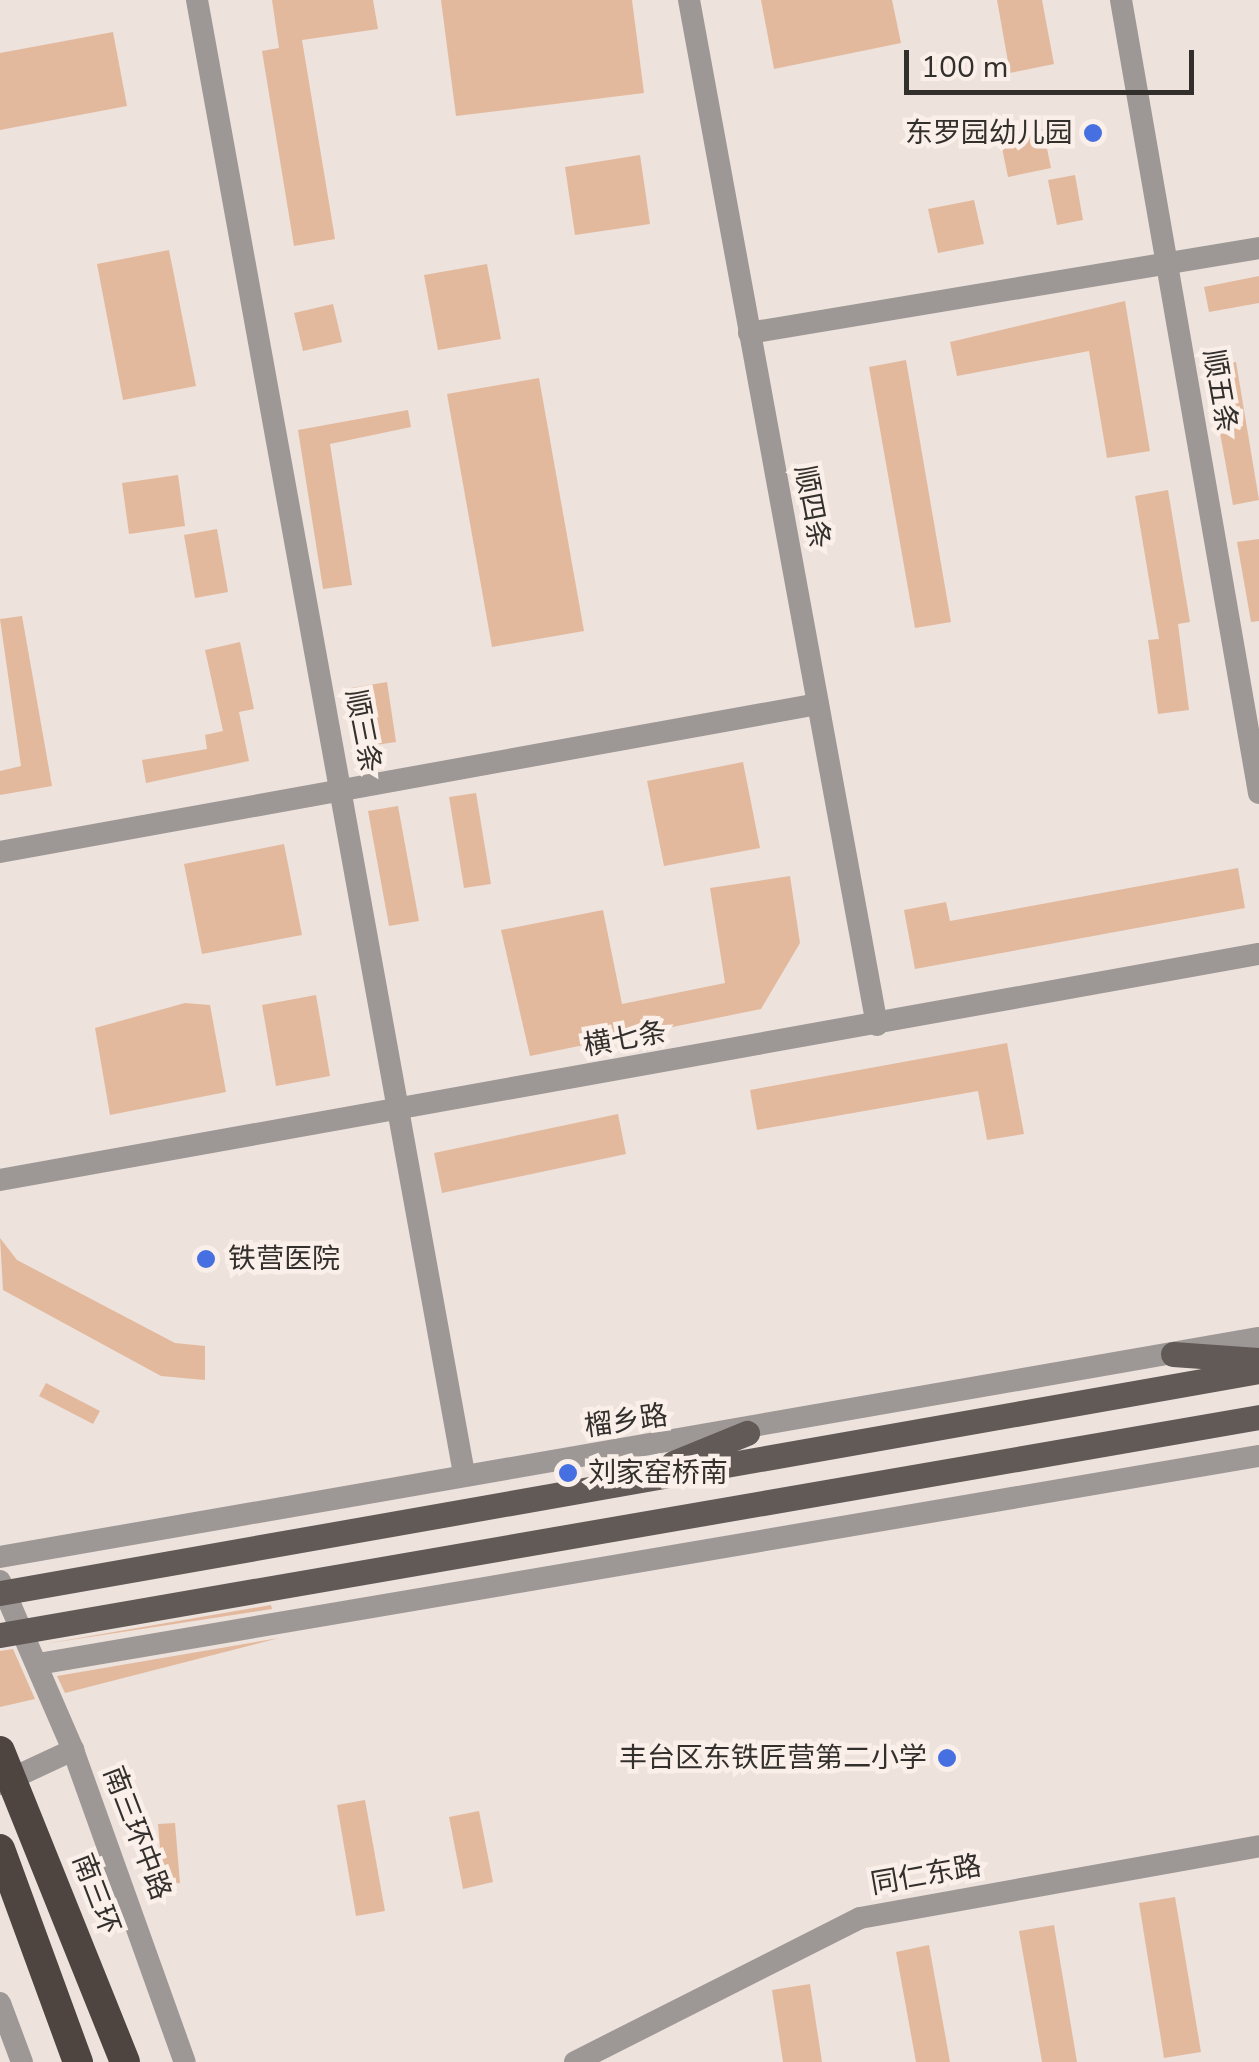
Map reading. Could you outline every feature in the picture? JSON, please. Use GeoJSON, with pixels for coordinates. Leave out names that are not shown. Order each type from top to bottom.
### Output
{"type":"FeatureCollection","features":[{"type":"Feature","properties":{"kind":"highway","name":"南三环"},"geometry":{"type":"LineString","coordinates":[[0,1751],[125,2062]]}},
{"type":"Feature","properties":{"kind":"highway"},"geometry":{"type":"LineString","coordinates":[[0,1849],[78,2062]]}},
{"type":"Feature","properties":{"kind":"main road"},"geometry":{"type":"LineString","coordinates":[[1172,1354],[1259,1360]]}},
{"type":"Feature","properties":{"kind":"main road"},"geometry":{"type":"LineString","coordinates":[[2,1588],[1259,1371]]}},
{"type":"Feature","properties":{"kind":"main road"},"geometry":{"type":"LineString","coordinates":[[11,1633],[1259,1417]]}},
{"type":"Feature","properties":{"kind":"main road"},"geometry":{"type":"LineString","coordinates":[[621,1483],[747,1434]]}},
{"type":"Feature","properties":{"kind":"street","name":"顺三条"},"geometry":{"type":"LineString","coordinates":[[197,0],[344,792],[464,1474]]}},
{"type":"Feature","properties":{"kind":"street","name":"顺四条"},"geometry":{"type":"LineString","coordinates":[[689,0],[877,1026]]}},
{"type":"Feature","properties":{"kind":"street","name":"顺五条"},"geometry":{"type":"LineString","coordinates":[[1121,0],[1259,792]]}},
{"type":"Feature","properties":{"kind":"street"},"geometry":{"type":"LineString","coordinates":[[748,334],[1259,248]]}},
{"type":"Feature","properties":{"kind":"street"},"geometry":{"type":"LineString","coordinates":[[0,852],[818,704]]}},
{"type":"Feature","properties":{"kind":"street","name":"横七条"},"geometry":{"type":"LineString","coordinates":[[0,1180],[877,1026],[1259,954]]}},
{"type":"Feature","properties":{"kind":"street","name":"榴乡路"},"geometry":{"type":"LineString","coordinates":[[0,1557],[464,1474],[747,1434],[1259,1338]]}},
{"type":"Feature","properties":{"kind":"street"},"geometry":{"type":"LineString","coordinates":[[38,1664],[1259,1456]]}},
{"type":"Feature","properties":{"kind":"street","name":"南三环中路"},"geometry":{"type":"LineString","coordinates":[[2,1588],[11,1633],[38,1664],[73,1750],[185,2062]]}},
{"type":"Feature","properties":{"kind":"street"},"geometry":{"type":"LineString","coordinates":[[0,1784],[73,1750]]}},
{"type":"Feature","properties":{"kind":"street","name":"同仁东路"},"geometry":{"type":"LineString","coordinates":[[575,2062],[860,1918],[1259,1846]]}},
{"type":"Feature","properties":{"kind":"street"},"geometry":{"type":"LineString","coordinates":[[0,2003],[22,2062]]}},
{"type":"Feature","properties":{"kind":"building"},"geometry":{"type":"Polygon","coordinates":[[[272,0],[373,0],[378,29],[302,40],[335,239],[294,246],[262,51],[279,48],[272,0]]]}},
{"type":"Feature","properties":{"kind":"building"},"geometry":{"type":"Polygon","coordinates":[[[441,0],[632,0],[644,93],[456,116],[441,0]]]}},
{"type":"Feature","properties":{"kind":"building"},"geometry":{"type":"Polygon","coordinates":[[[761,0],[892,0],[901,43],[774,69],[761,0]]]}},
{"type":"Feature","properties":{"kind":"building"},"geometry":{"type":"Polygon","coordinates":[[[997,0],[1042,0],[1054,64],[1010,73],[997,0]]]}},
{"type":"Feature","properties":{"kind":"building"},"geometry":{"type":"Polygon","coordinates":[[[113,32],[127,106],[0,130],[0,53],[113,32]]]}},
{"type":"Feature","properties":{"kind":"building"},"geometry":{"type":"Polygon","coordinates":[[[1043,129],[1051,168],[1008,177],[1000,138],[1043,129]]]}},
{"type":"Feature","properties":{"kind":"building"},"geometry":{"type":"Polygon","coordinates":[[[640,155],[650,224],[575,235],[565,167],[640,155]]]}},
{"type":"Feature","properties":{"kind":"building"},"geometry":{"type":"Polygon","coordinates":[[[1075,175],[1083,220],[1057,225],[1048,180],[1075,175]]]}},
{"type":"Feature","properties":{"kind":"building"},"geometry":{"type":"Polygon","coordinates":[[[974,200],[984,244],[938,253],[928,209],[974,200]]]}},
{"type":"Feature","properties":{"kind":"building"},"geometry":{"type":"Polygon","coordinates":[[[169,250],[196,386],[123,400],[97,264],[169,250]]]}},
{"type":"Feature","properties":{"kind":"building"},"geometry":{"type":"Polygon","coordinates":[[[487,264],[501,339],[438,350],[424,275],[487,264]]]}},
{"type":"Feature","properties":{"kind":"building"},"geometry":{"type":"Polygon","coordinates":[[[1259,276],[1259,303],[1209,312],[1204,287],[1259,276]]]}},
{"type":"Feature","properties":{"kind":"building"},"geometry":{"type":"Polygon","coordinates":[[[1125,301],[1150,451],[1107,458],[1089,351],[957,376],[950,342],[1125,301]]]}},
{"type":"Feature","properties":{"kind":"building"},"geometry":{"type":"Polygon","coordinates":[[[333,304],[342,342],[303,351],[294,313],[333,304]]]}},
{"type":"Feature","properties":{"kind":"building"},"geometry":{"type":"Polygon","coordinates":[[[906,360],[951,622],[915,628],[869,367],[906,360]]]}},
{"type":"Feature","properties":{"kind":"building"},"geometry":{"type":"Polygon","coordinates":[[[1236,362],[1259,500],[1233,505],[1208,366],[1236,362]]]}},
{"type":"Feature","properties":{"kind":"building"},"geometry":{"type":"Polygon","coordinates":[[[539,378],[584,631],[492,647],[447,394],[539,378]]]}},
{"type":"Feature","properties":{"kind":"building"},"geometry":{"type":"Polygon","coordinates":[[[408,410],[411,427],[330,444],[352,585],[323,589],[298,430],[408,410]]]}},
{"type":"Feature","properties":{"kind":"building"},"geometry":{"type":"Polygon","coordinates":[[[178,475],[185,526],[129,534],[122,483],[178,475]]]}},
{"type":"Feature","properties":{"kind":"building"},"geometry":{"type":"Polygon","coordinates":[[[1168,490],[1190,622],[1178,624],[1189,710],[1158,714],[1148,640],[1159,639],[1135,496],[1168,490]]]}},
{"type":"Feature","properties":{"kind":"building"},"geometry":{"type":"Polygon","coordinates":[[[217,529],[228,592],[195,598],[184,535],[217,529]]]}},
{"type":"Feature","properties":{"kind":"building"},"geometry":{"type":"Polygon","coordinates":[[[1259,539],[1259,621],[1251,622],[1237,542],[1259,539]]]}},
{"type":"Feature","properties":{"kind":"building"},"geometry":{"type":"Polygon","coordinates":[[[22,616],[52,786],[0,795],[0,771],[21,766],[0,619],[22,616]]]}},
{"type":"Feature","properties":{"kind":"building"},"geometry":{"type":"Polygon","coordinates":[[[240,642],[254,709],[239,712],[249,761],[146,783],[142,760],[207,749],[205,735],[223,731],[205,650],[240,642]]]}},
{"type":"Feature","properties":{"kind":"building"},"geometry":{"type":"Polygon","coordinates":[[[387,682],[396,742],[361,747],[351,688],[387,682]]]}},
{"type":"Feature","properties":{"kind":"building"},"geometry":{"type":"Polygon","coordinates":[[[743,762],[760,848],[664,866],[647,781],[743,762]]]}},
{"type":"Feature","properties":{"kind":"building"},"geometry":{"type":"Polygon","coordinates":[[[476,793],[491,884],[464,888],[449,797],[476,793]]]}},
{"type":"Feature","properties":{"kind":"building"},"geometry":{"type":"Polygon","coordinates":[[[398,806],[419,921],[389,926],[368,811],[398,806]]]}},
{"type":"Feature","properties":{"kind":"building"},"geometry":{"type":"Polygon","coordinates":[[[284,844],[302,935],[202,954],[184,864],[284,844]]]}},
{"type":"Feature","properties":{"kind":"building"},"geometry":{"type":"Polygon","coordinates":[[[1238,868],[1245,908],[915,969],[904,910],[946,902],[950,921],[1238,868]]]}},
{"type":"Feature","properties":{"kind":"building"},"geometry":{"type":"Polygon","coordinates":[[[790,876],[800,943],[761,1009],[530,1056],[501,930],[603,910],[622,1004],[725,983],[710,888],[790,876]]]}},
{"type":"Feature","properties":{"kind":"building"},"geometry":{"type":"Polygon","coordinates":[[[316,995],[330,1076],[276,1086],[262,1005],[316,995]]]}},
{"type":"Feature","properties":{"kind":"building"},"geometry":{"type":"Polygon","coordinates":[[[185,1003],[210,1005],[226,1092],[110,1115],[95,1028],[185,1003]]]}},
{"type":"Feature","properties":{"kind":"building"},"geometry":{"type":"Polygon","coordinates":[[[1007,1043],[1024,1134],[987,1140],[978,1091],[757,1130],[750,1090],[1007,1043]]]}},
{"type":"Feature","properties":{"kind":"building"},"geometry":{"type":"Polygon","coordinates":[[[618,1114],[626,1154],[442,1193],[434,1153],[618,1114]]]}},
{"type":"Feature","properties":{"kind":"building"},"geometry":{"type":"Polygon","coordinates":[[[0,1238],[17,1260],[175,1343],[205,1346],[205,1380],[161,1376],[3,1290],[0,1238]]]}},
{"type":"Feature","properties":{"kind":"building"},"geometry":{"type":"Polygon","coordinates":[[[46,1383],[100,1411],[93,1424],[39,1396],[46,1383]]]}},
{"type":"Feature","properties":{"kind":"building"},"geometry":{"type":"Polygon","coordinates":[[[271,1605],[272,1609],[44,1644],[271,1605]]]}},
{"type":"Feature","properties":{"kind":"building"},"geometry":{"type":"Polygon","coordinates":[[[279,1638],[65,1693],[57,1676],[279,1638]]]}},
{"type":"Feature","properties":{"kind":"building"},"geometry":{"type":"Polygon","coordinates":[[[13,1649],[35,1699],[0,1707],[0,1651],[13,1649]]]}},
{"type":"Feature","properties":{"kind":"building"},"geometry":{"type":"Polygon","coordinates":[[[365,1800],[385,1911],[356,1916],[337,1805],[365,1800]]]}},
{"type":"Feature","properties":{"kind":"building"},"geometry":{"type":"Polygon","coordinates":[[[479,1811],[493,1882],[463,1889],[449,1817],[479,1811]]]}},
{"type":"Feature","properties":{"kind":"building"},"geometry":{"type":"Polygon","coordinates":[[[175,1823],[180,1883],[163,1884],[158,1824],[175,1823]]]}},
{"type":"Feature","properties":{"kind":"building"},"geometry":{"type":"Polygon","coordinates":[[[1175,1897],[1201,2052],[1164,2058],[1139,1903],[1175,1897]]]}},
{"type":"Feature","properties":{"kind":"building"},"geometry":{"type":"Polygon","coordinates":[[[1054,1925],[1077,2062],[1042,2062],[1019,1931],[1054,1925]]]}},
{"type":"Feature","properties":{"kind":"building"},"geometry":{"type":"Polygon","coordinates":[[[929,1945],[950,2062],[916,2062],[896,1952],[929,1945]]]}},
{"type":"Feature","properties":{"kind":"building"},"geometry":{"type":"Polygon","coordinates":[[[810,1984],[822,2062],[783,2062],[772,1990],[810,1984]]]}},
{"type":"Feature","properties":{"kind":"place","name":"东罗园幼儿园"},"geometry":{"type":"Point","coordinates":[1093,133]}},
{"type":"Feature","properties":{"kind":"place","name":"铁营医院"},"geometry":{"type":"Point","coordinates":[206,1259]}},
{"type":"Feature","properties":{"kind":"place","name":"刘家窑桥南"},"geometry":{"type":"Point","coordinates":[568,1473]}},
{"type":"Feature","properties":{"kind":"place","name":"丰台区东铁匠营第二小学"},"geometry":{"type":"Point","coordinates":[947,1758]}}]}
